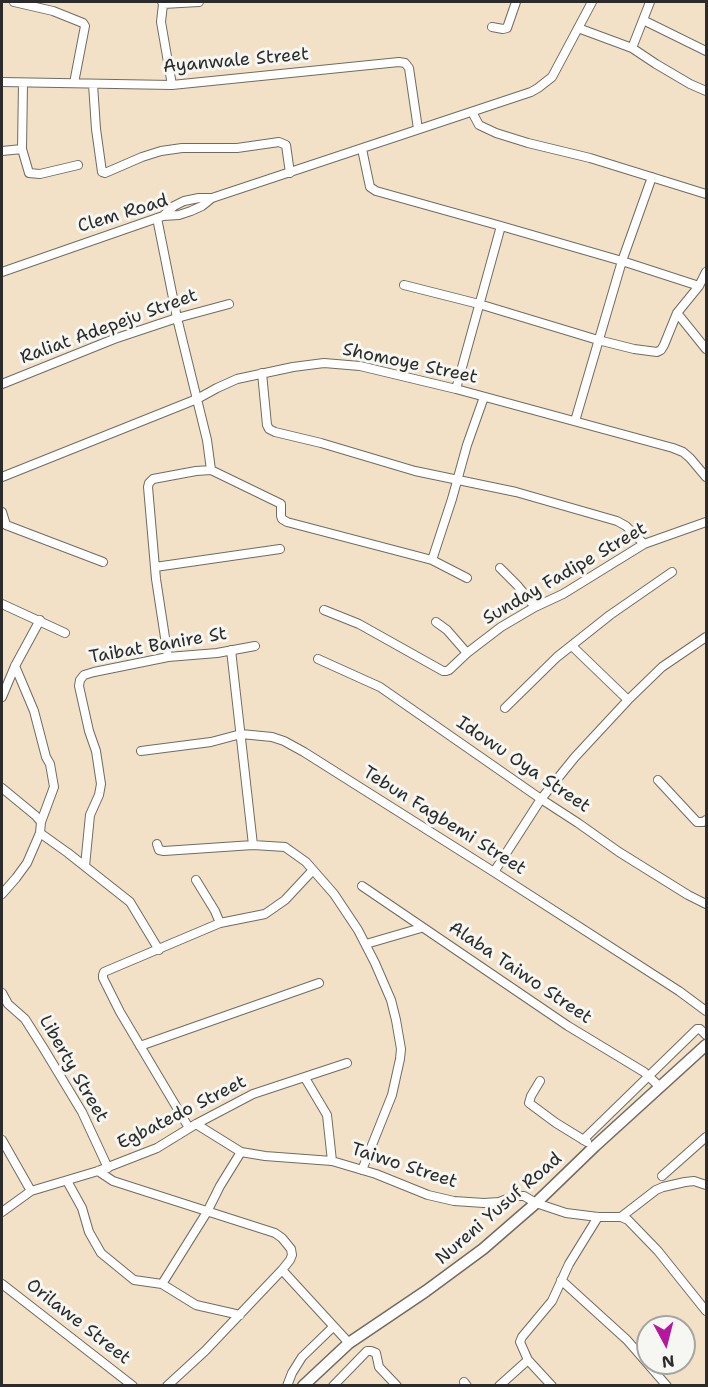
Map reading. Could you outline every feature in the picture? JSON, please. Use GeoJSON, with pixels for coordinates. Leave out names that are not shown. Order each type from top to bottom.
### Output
{"type":"FeatureCollection","features":[{"type":"Feature","properties":{"kind":"street"},"geometry":{"type":"LineString","coordinates":[[14,2],[53,11],[83,23],[85,26],[74,83]]}},
{"type":"Feature","properties":{"kind":"street"},"geometry":{"type":"LineString","coordinates":[[172,85],[161,22],[162,3],[199,2]]}},
{"type":"Feature","properties":{"kind":"street"},"geometry":{"type":"LineString","coordinates":[[492,27],[507,28],[516,2]]}},
{"type":"Feature","properties":{"kind":"street"},"geometry":{"type":"LineString","coordinates":[[93,84],[102,172],[105,173],[161,151],[182,148],[237,148],[279,142],[286,145],[290,173],[531,92],[547,82],[556,71],[592,2]]}},
{"type":"Feature","properties":{"kind":"street"},"geometry":{"type":"LineString","coordinates":[[632,48],[650,2]]}},
{"type":"Feature","properties":{"kind":"street"},"geometry":{"type":"LineString","coordinates":[[643,20],[706,51]]}},
{"type":"Feature","properties":{"kind":"street"},"geometry":{"type":"LineString","coordinates":[[578,27],[632,48],[690,84],[706,91]]}},
{"type":"Feature","properties":{"kind":"street","name":"Ayanwale Street"},"geometry":{"type":"LineString","coordinates":[[2,82],[172,85],[389,62],[405,63],[409,68],[418,129]]}},
{"type":"Feature","properties":{"kind":"street"},"geometry":{"type":"LineString","coordinates":[[23,82],[22,149],[29,173],[40,174],[78,165]]}},
{"type":"Feature","properties":{"kind":"street"},"geometry":{"type":"LineString","coordinates":[[472,112],[479,125],[496,133],[590,158],[706,194]]}},
{"type":"Feature","properties":{"kind":"street"},"geometry":{"type":"LineString","coordinates":[[2,151],[22,149]]}},
{"type":"Feature","properties":{"kind":"street"},"geometry":{"type":"LineString","coordinates":[[362,149],[372,190],[622,261],[699,286]]}},
{"type":"Feature","properties":{"kind":"street","name":"Clem Road"},"geometry":{"type":"LineString","coordinates":[[2,272],[160,217],[184,201],[212,198],[290,173]]}},
{"type":"Feature","properties":{"kind":"street"},"geometry":{"type":"LineString","coordinates":[[575,421],[622,261],[651,177]]}},
{"type":"Feature","properties":{"kind":"street"},"geometry":{"type":"LineString","coordinates":[[160,217],[177,318],[207,440],[211,470]]}},
{"type":"Feature","properties":{"kind":"street"},"geometry":{"type":"LineString","coordinates":[[456,389],[501,226]]}},
{"type":"Feature","properties":{"kind":"street"},"geometry":{"type":"LineString","coordinates":[[404,285],[479,304],[598,340],[657,352],[664,345],[677,313],[699,286],[706,272]]}},
{"type":"Feature","properties":{"kind":"street","name":"Raliat Adepeju Street"},"geometry":{"type":"LineString","coordinates":[[2,384],[114,339],[229,304]]}},
{"type":"Feature","properties":{"kind":"street"},"geometry":{"type":"LineString","coordinates":[[677,313],[706,350]]}},
{"type":"Feature","properties":{"kind":"street","name":"Shomoye Street"},"geometry":{"type":"LineString","coordinates":[[2,477],[197,399],[237,379],[324,363],[360,366],[456,389],[673,448],[690,458],[706,477]]}},
{"type":"Feature","properties":{"kind":"street"},"geometry":{"type":"LineString","coordinates":[[262,373],[269,429],[321,442],[415,471],[516,492],[617,521],[626,526],[644,544]]}},
{"type":"Feature","properties":{"kind":"street"},"geometry":{"type":"LineString","coordinates":[[432,560],[484,397]]}},
{"type":"Feature","properties":{"kind":"street"},"geometry":{"type":"LineString","coordinates":[[168,657],[155,567],[148,488],[153,479],[211,470],[281,504],[282,519],[287,522],[432,560],[467,578]]}},
{"type":"Feature","properties":{"kind":"street"},"geometry":{"type":"LineString","coordinates":[[2,512],[6,525],[103,562]]}},
{"type":"Feature","properties":{"kind":"street","name":"Sunday Fadipe Street"},"geometry":{"type":"LineString","coordinates":[[324,610],[359,624],[443,671],[449,670],[501,627],[563,594],[644,544],[706,524]]}},
{"type":"Feature","properties":{"kind":"street"},"geometry":{"type":"LineString","coordinates":[[155,567],[280,549]]}},
{"type":"Feature","properties":{"kind":"street"},"geometry":{"type":"LineString","coordinates":[[500,568],[535,607]]}},
{"type":"Feature","properties":{"kind":"street"},"geometry":{"type":"LineString","coordinates":[[505,708],[557,657],[610,615],[672,572]]}},
{"type":"Feature","properties":{"kind":"street"},"geometry":{"type":"LineString","coordinates":[[2,604],[66,633]]}},
{"type":"Feature","properties":{"kind":"street"},"geometry":{"type":"LineString","coordinates":[[2,697],[15,666],[40,621]]}},
{"type":"Feature","properties":{"kind":"street"},"geometry":{"type":"LineString","coordinates":[[436,622],[447,630],[467,653]]}},
{"type":"Feature","properties":{"kind":"street"},"geometry":{"type":"LineString","coordinates":[[494,872],[542,799],[575,757],[662,667],[706,637]]}},
{"type":"Feature","properties":{"kind":"street","name":"Taibat Banire St"},"geometry":{"type":"LineString","coordinates":[[85,866],[90,815],[101,784],[96,751],[79,686],[80,680],[84,675],[94,672],[168,657],[217,653],[255,646]]}},
{"type":"Feature","properties":{"kind":"street"},"geometry":{"type":"LineString","coordinates":[[572,646],[628,700]]}},
{"type":"Feature","properties":{"kind":"street"},"geometry":{"type":"LineString","coordinates":[[231,650],[253,845]]}},
{"type":"Feature","properties":{"kind":"street","name":"Idowu Oya Street"},"geometry":{"type":"LineString","coordinates":[[318,658],[380,687],[619,852],[706,904]]}},
{"type":"Feature","properties":{"kind":"street"},"geometry":{"type":"LineString","coordinates":[[2,894],[27,863],[40,833],[41,822],[54,786],[50,764],[46,757],[34,711],[15,666]]}},
{"type":"Feature","properties":{"kind":"street","name":"Tebun Fagbemi Street"},"geometry":{"type":"LineString","coordinates":[[141,751],[211,742],[241,734],[272,737],[284,741],[494,872],[706,1011]]}},
{"type":"Feature","properties":{"kind":"street"},"geometry":{"type":"LineString","coordinates":[[658,780],[697,822],[706,820]]}},
{"type":"Feature","properties":{"kind":"street"},"geometry":{"type":"LineString","coordinates":[[2,788],[41,822]]}},
{"type":"Feature","properties":{"kind":"street"},"geometry":{"type":"LineString","coordinates":[[40,833],[130,902],[159,950]]}},
{"type":"Feature","properties":{"kind":"street"},"geometry":{"type":"LineString","coordinates":[[157,844],[159,850],[164,851],[253,845],[285,847],[306,862],[347,913],[366,944],[391,1000],[400,1049],[392,1095],[362,1170]]}},
{"type":"Feature","properties":{"kind":"street"},"geometry":{"type":"LineString","coordinates":[[193,1126],[120,1012],[103,978],[104,972],[220,923],[265,914],[285,900],[313,870]]}},
{"type":"Feature","properties":{"kind":"street"},"geometry":{"type":"LineString","coordinates":[[196,880],[220,923]]}},
{"type":"Feature","properties":{"kind":"street","name":"Alaba Taiwo Street"},"geometry":{"type":"LineString","coordinates":[[362,886],[568,1026],[648,1076],[660,1088]]}},
{"type":"Feature","properties":{"kind":"street"},"geometry":{"type":"LineString","coordinates":[[366,944],[421,928]]}},
{"type":"Feature","properties":{"kind":"street"},"geometry":{"type":"LineString","coordinates":[[140,1046],[319,983]]}},
{"type":"Feature","properties":{"kind":"street","name":"Liberty Street"},"geometry":{"type":"LineString","coordinates":[[2,993],[8,1004],[25,1019],[44,1048],[82,1112],[108,1168]]}},
{"type":"Feature","properties":{"kind":"street"},"geometry":{"type":"LineString","coordinates":[[583,1140],[697,1029],[706,1035]]}},
{"type":"Feature","properties":{"kind":"street","name":"Nureni Yusuf Road"},"geometry":{"type":"LineString","coordinates":[[303,1386],[354,1340],[469,1260],[536,1203],[706,1045]]}},
{"type":"Feature","properties":{"kind":"street","name":"Egbatedo Street"},"geometry":{"type":"LineString","coordinates":[[2,1212],[31,1191],[108,1168],[157,1148],[254,1094],[348,1063]]}},
{"type":"Feature","properties":{"kind":"street"},"geometry":{"type":"LineString","coordinates":[[305,1078],[327,1115],[332,1161]]}},
{"type":"Feature","properties":{"kind":"street"},"geometry":{"type":"LineString","coordinates":[[540,1081],[529,1103],[556,1123],[595,1146]]}},
{"type":"Feature","properties":{"kind":"street","name":"Taiwo Street"},"geometry":{"type":"LineString","coordinates":[[193,1126],[241,1152],[332,1161],[454,1201],[499,1202],[515,1196],[524,1196],[536,1203],[566,1213],[621,1217]]}},
{"type":"Feature","properties":{"kind":"street"},"geometry":{"type":"LineString","coordinates":[[662,1176],[706,1137]]}},
{"type":"Feature","properties":{"kind":"street"},"geometry":{"type":"LineString","coordinates":[[2,1140],[31,1191]]}},
{"type":"Feature","properties":{"kind":"street"},"geometry":{"type":"LineString","coordinates":[[162,1284],[241,1152]]}},
{"type":"Feature","properties":{"kind":"street"},"geometry":{"type":"LineString","coordinates":[[98,1171],[112,1181],[274,1233],[282,1238],[291,1249],[290,1260],[282,1270],[205,1351],[167,1386]]}},
{"type":"Feature","properties":{"kind":"street"},"geometry":{"type":"LineString","coordinates":[[67,1180],[82,1208],[89,1232],[101,1253],[134,1280],[162,1284],[196,1305],[240,1315]]}},
{"type":"Feature","properties":{"kind":"street"},"geometry":{"type":"LineString","coordinates":[[706,1185],[694,1181],[663,1187],[621,1217],[658,1251],[706,1311]]}},
{"type":"Feature","properties":{"kind":"street"},"geometry":{"type":"LineString","coordinates":[[552,1386],[528,1360],[520,1342],[552,1300],[561,1280],[598,1217]]}},
{"type":"Feature","properties":{"kind":"street"},"geometry":{"type":"LineString","coordinates":[[282,1270],[333,1327],[367,1351],[376,1353],[379,1367],[397,1386]]}},
{"type":"Feature","properties":{"kind":"street"},"geometry":{"type":"LineString","coordinates":[[561,1280],[627,1340],[667,1386]]}},
{"type":"Feature","properties":{"kind":"street","name":"Orilawe Street"},"geometry":{"type":"LineString","coordinates":[[2,1284],[133,1386]]}},
{"type":"Feature","properties":{"kind":"street"},"geometry":{"type":"LineString","coordinates":[[287,1386],[302,1358],[333,1327]]}},
{"type":"Feature","properties":{"kind":"street"},"geometry":{"type":"LineString","coordinates":[[333,1386],[367,1351]]}},
{"type":"Feature","properties":{"kind":"street"},"geometry":{"type":"LineString","coordinates":[[499,1386],[528,1360]]}}]}
